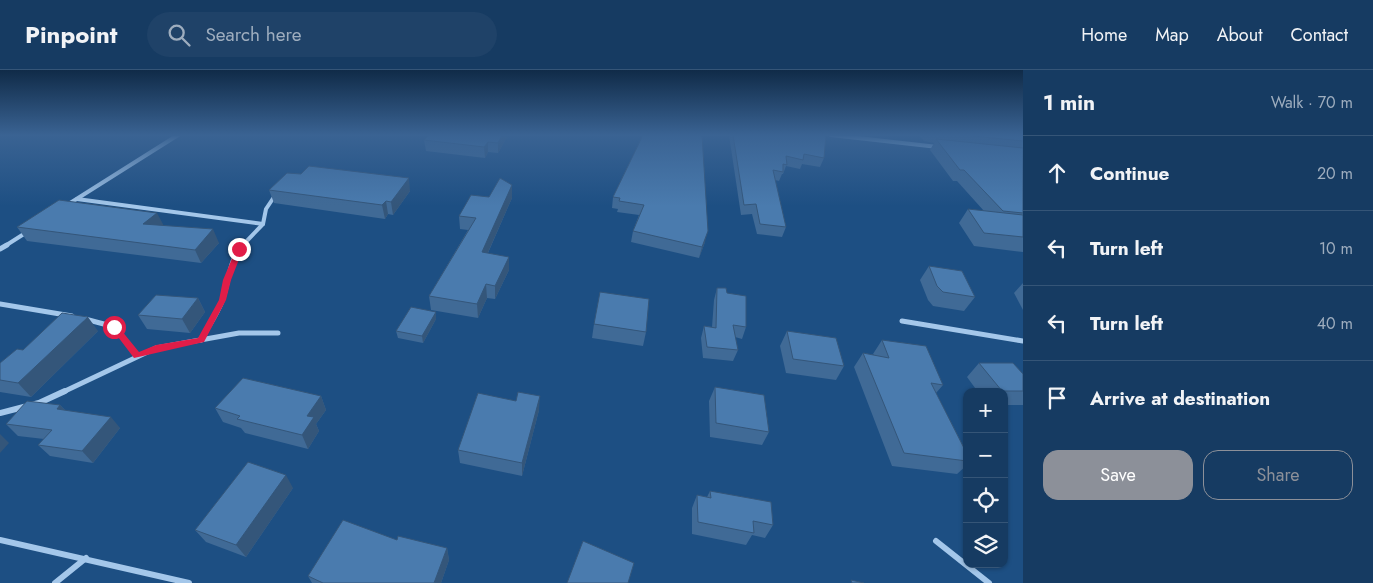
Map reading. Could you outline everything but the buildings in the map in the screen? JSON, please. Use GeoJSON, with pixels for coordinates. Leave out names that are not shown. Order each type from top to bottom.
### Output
{"type":"FeatureCollection","features":[{"type":"Feature","properties":{"kind":"street"},"geometry":{"type":"LineString","coordinates":[[61,208],[140,159]]}},
{"type":"Feature","properties":{"kind":"street"},"geometry":{"type":"LineString","coordinates":[[201,340],[222,300],[227,280],[239,249],[263,224],[266,209],[279,192]]}},
{"type":"Feature","properties":{"kind":"street"},"geometry":{"type":"LineString","coordinates":[[76,199],[263,224]]}},
{"type":"Feature","properties":{"kind":"street"},"geometry":{"type":"LineString","coordinates":[[0,249],[31,228]]}},
{"type":"Feature","properties":{"kind":"street"},"geometry":{"type":"LineString","coordinates":[[0,304],[58,312],[114,327],[137,356]]}},
{"type":"Feature","properties":{"kind":"street"},"geometry":{"type":"LineString","coordinates":[[902,321],[1023,341]]}},
{"type":"Feature","properties":{"kind":"street"},"geometry":{"type":"LineString","coordinates":[[0,412],[39,403],[156,348],[239,333],[278,333]]}},
{"type":"Feature","properties":{"kind":"street"},"geometry":{"type":"LineString","coordinates":[[0,540],[86,558],[189,583]]}},
{"type":"Feature","properties":{"kind":"street"},"geometry":{"type":"LineString","coordinates":[[936,541],[989,583]]}},
{"type":"Feature","properties":{"kind":"street"},"geometry":{"type":"LineString","coordinates":[[55,583],[86,558]]}},
{"type":"Feature","properties":{"kind":"route"},"geometry":{"type":"LineString","coordinates":[[114,327],[137,356],[156,348],[201,340],[222,300],[227,280],[239,249]]}}]}
